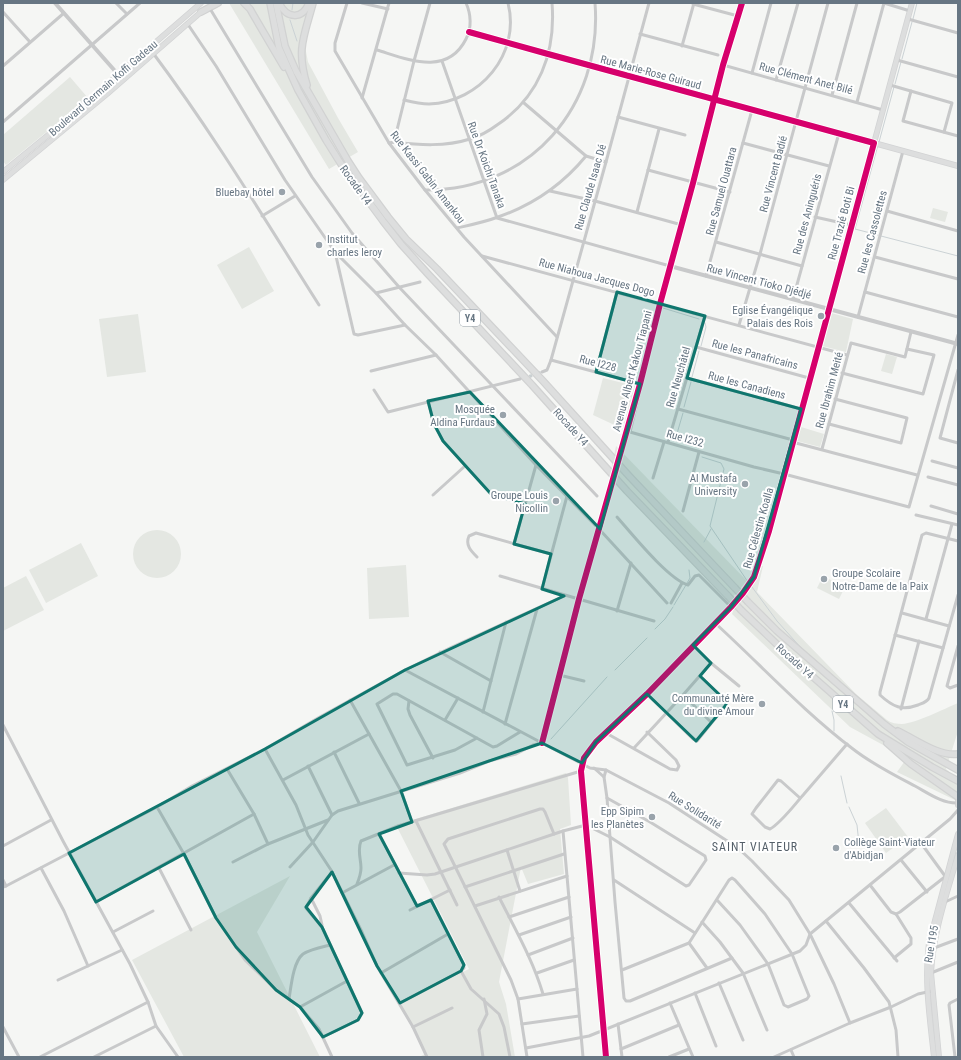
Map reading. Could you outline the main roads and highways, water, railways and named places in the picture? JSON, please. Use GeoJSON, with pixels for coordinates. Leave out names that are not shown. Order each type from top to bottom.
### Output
{"type":"FeatureCollection","features":[{"type":"Feature","properties":{"kind":"highway"},"geometry":{"type":"LineString","coordinates":[[201,12],[209,6],[218,3]]}},
{"type":"Feature","properties":{"kind":"highway"},"geometry":{"type":"LineString","coordinates":[[244,3],[250,9],[298,90]]}},
{"type":"Feature","properties":{"kind":"highway","name":"Rocade Y4"},"geometry":{"type":"LineString","coordinates":[[270,3],[279,48],[298,90],[341,164],[401,244],[532,384],[627,491],[741,610],[787,654],[878,734],[958,781]]}},
{"type":"Feature","properties":{"kind":"highway","name":"Rocade Y4"},"geometry":{"type":"LineString","coordinates":[[276,3],[290,59],[359,178],[406,239],[437,269],[543,381],[630,477],[777,631],[884,724],[908,742],[958,770]]}},
{"type":"Feature","properties":{"kind":"highway"},"geometry":{"type":"LineString","coordinates":[[279,3],[286,13],[296,15],[305,11],[309,3]]}},
{"type":"Feature","properties":{"kind":"highway"},"geometry":{"type":"LineString","coordinates":[[313,3],[302,38],[301,51],[303,72],[314,102]]}},
{"type":"Feature","properties":{"kind":"highway"},"geometry":{"type":"LineString","coordinates":[[884,724],[941,753],[952,755],[958,754]]}},
{"type":"Feature","properties":{"kind":"highway"},"geometry":{"type":"LineString","coordinates":[[878,734],[911,764],[958,797]]}},
{"type":"Feature","properties":{"kind":"main road","name":"Boulevard Germain Koffi Gadeau"},"geometry":{"type":"LineString","coordinates":[[3,172],[119,75],[201,3]]}},
{"type":"Feature","properties":{"kind":"main road","name":"Rue Trazié Boti Bi"},"geometry":{"type":"LineString","coordinates":[[874,143],[912,3]]}},
{"type":"Feature","properties":{"kind":"main road","name":"Boulevard Germain Koffi Gadeau"},"geometry":{"type":"LineString","coordinates":[[3,180],[123,80],[201,12]]}},
{"type":"Feature","properties":{"kind":"main road","name":"Rue Marie-Rose Guiraud"},"geometry":{"type":"LineString","coordinates":[[874,143],[958,166]]}},
{"type":"Feature","properties":{"kind":"main road","name":"Rue I195"},"geometry":{"type":"LineString","coordinates":[[939,1057],[927,969],[929,943],[958,834]]}},
{"type":"Feature","properties":{"kind":"main road","name":"Rue I195"},"geometry":{"type":"LineString","coordinates":[[934,1057],[930,992],[933,948],[945,902],[948,876],[958,855]]}},
{"type":"Feature","properties":{"kind":"waterway"},"geometry":{"type":"LineString","coordinates":[[292,10],[293,3]]}},
{"type":"Feature","properties":{"kind":"waterway"},"geometry":{"type":"LineString","coordinates":[[913,19],[917,3]]}},
{"type":"Feature","properties":{"kind":"waterway"},"geometry":{"type":"LineString","coordinates":[[290,20],[297,41]]}},
{"type":"Feature","properties":{"kind":"waterway"},"geometry":{"type":"LineString","coordinates":[[902,59],[912,22]]}},
{"type":"Feature","properties":{"kind":"waterway"},"geometry":{"type":"LineString","coordinates":[[895,84],[901,62]]}},
{"type":"Feature","properties":{"kind":"waterway"},"geometry":{"type":"LineString","coordinates":[[879,142],[894,87]]}},
{"type":"Feature","properties":{"kind":"waterway"},"geometry":{"type":"LineString","coordinates":[[878,145],[855,229],[878,235]]}},
{"type":"Feature","properties":{"kind":"waterway"},"geometry":{"type":"LineString","coordinates":[[881,236],[958,256]]}},
{"type":"Feature","properties":{"kind":"waterway"},"geometry":{"type":"LineString","coordinates":[[663,308],[699,319]]}},
{"type":"Feature","properties":{"kind":"waterway"},"geometry":{"type":"LineString","coordinates":[[701,346],[706,327],[705,323]]}},
{"type":"Feature","properties":{"kind":"waterway"},"geometry":{"type":"LineString","coordinates":[[692,377],[699,351]]}},
{"type":"Feature","properties":{"kind":"waterway"},"geometry":{"type":"LineString","coordinates":[[684,407],[691,382]]}},
{"type":"Feature","properties":{"kind":"waterway"},"geometry":{"type":"LineString","coordinates":[[676,437],[683,413]]}},
{"type":"Feature","properties":{"kind":"waterway"},"geometry":{"type":"LineString","coordinates":[[702,457],[721,463],[724,469],[710,526],[748,582]]}},
{"type":"Feature","properties":{"kind":"waterway"},"geometry":{"type":"LineString","coordinates":[[704,542],[711,529]]}},
{"type":"Feature","properties":{"kind":"waterway"},"geometry":{"type":"LineString","coordinates":[[687,583],[690,578],[689,570]]}},
{"type":"Feature","properties":{"kind":"waterway"},"geometry":{"type":"LineString","coordinates":[[674,605],[686,585]]}},
{"type":"Feature","properties":{"kind":"waterway"},"geometry":{"type":"LineString","coordinates":[[752,587],[777,621],[803,650]]}},
{"type":"Feature","properties":{"kind":"waterway"},"geometry":{"type":"LineString","coordinates":[[655,629],[665,619],[673,607]]}},
{"type":"Feature","properties":{"kind":"waterway"},"geometry":{"type":"LineString","coordinates":[[615,670],[647,638]]}},
{"type":"Feature","properties":{"kind":"waterway"},"geometry":{"type":"LineString","coordinates":[[551,739],[607,677]]}},
{"type":"Feature","properties":{"kind":"waterway"},"geometry":{"type":"LineString","coordinates":[[832,711],[834,731]]}},
{"type":"Feature","properties":{"kind":"waterway"},"geometry":{"type":"LineString","coordinates":[[841,776],[847,803]]}},
{"type":"Feature","properties":{"kind":"waterway"},"geometry":{"type":"LineString","coordinates":[[849,807],[857,825],[859,844]]}},
{"type":"Feature","properties":{"kind":"tunnel"},"geometry":{"type":"LineString","coordinates":[[525,378],[542,372]]}},
{"type":"Feature","properties":{"kind":"place","name":"Bluebay hôtel"},"geometry":{"type":"Point","coordinates":[282,192]}},
{"type":"Feature","properties":{"kind":"place","name":"Institut charles leroy"},"geometry":{"type":"Point","coordinates":[319,245]}},
{"type":"Feature","properties":{"kind":"place","name":"Eglise Évangélique Palais des Rois"},"geometry":{"type":"Point","coordinates":[821,316]}},
{"type":"Feature","properties":{"kind":"place","name":"Mosquée Aldina Furdaus"},"geometry":{"type":"Point","coordinates":[503,415]}},
{"type":"Feature","properties":{"kind":"place","name":"Al Mustafa University"},"geometry":{"type":"Point","coordinates":[745,484]}},
{"type":"Feature","properties":{"kind":"place","name":"Groupe Louis Nicollin"},"geometry":{"type":"Point","coordinates":[556,501]}},
{"type":"Feature","properties":{"kind":"place","name":"Groupe Scolaire Notre-Dame de la Paix"},"geometry":{"type":"Point","coordinates":[824,579]}},
{"type":"Feature","properties":{"kind":"place","name":"Communauté Mère du divine Amour"},"geometry":{"type":"Point","coordinates":[762,704]}},
{"type":"Feature","properties":{"kind":"place","name":"Epp Sipim les Planètes"},"geometry":{"type":"Point","coordinates":[652,817]}},
{"type":"Feature","properties":{"kind":"place","name":"Collège Saint-Viateur d'Abidjan"},"geometry":{"type":"Point","coordinates":[836,848]}},
{"type":"Feature","properties":{"kind":"district","name":"SAINT VIATEUR"},"geometry":{"type":"Point","coordinates":[755,847]}}]}
